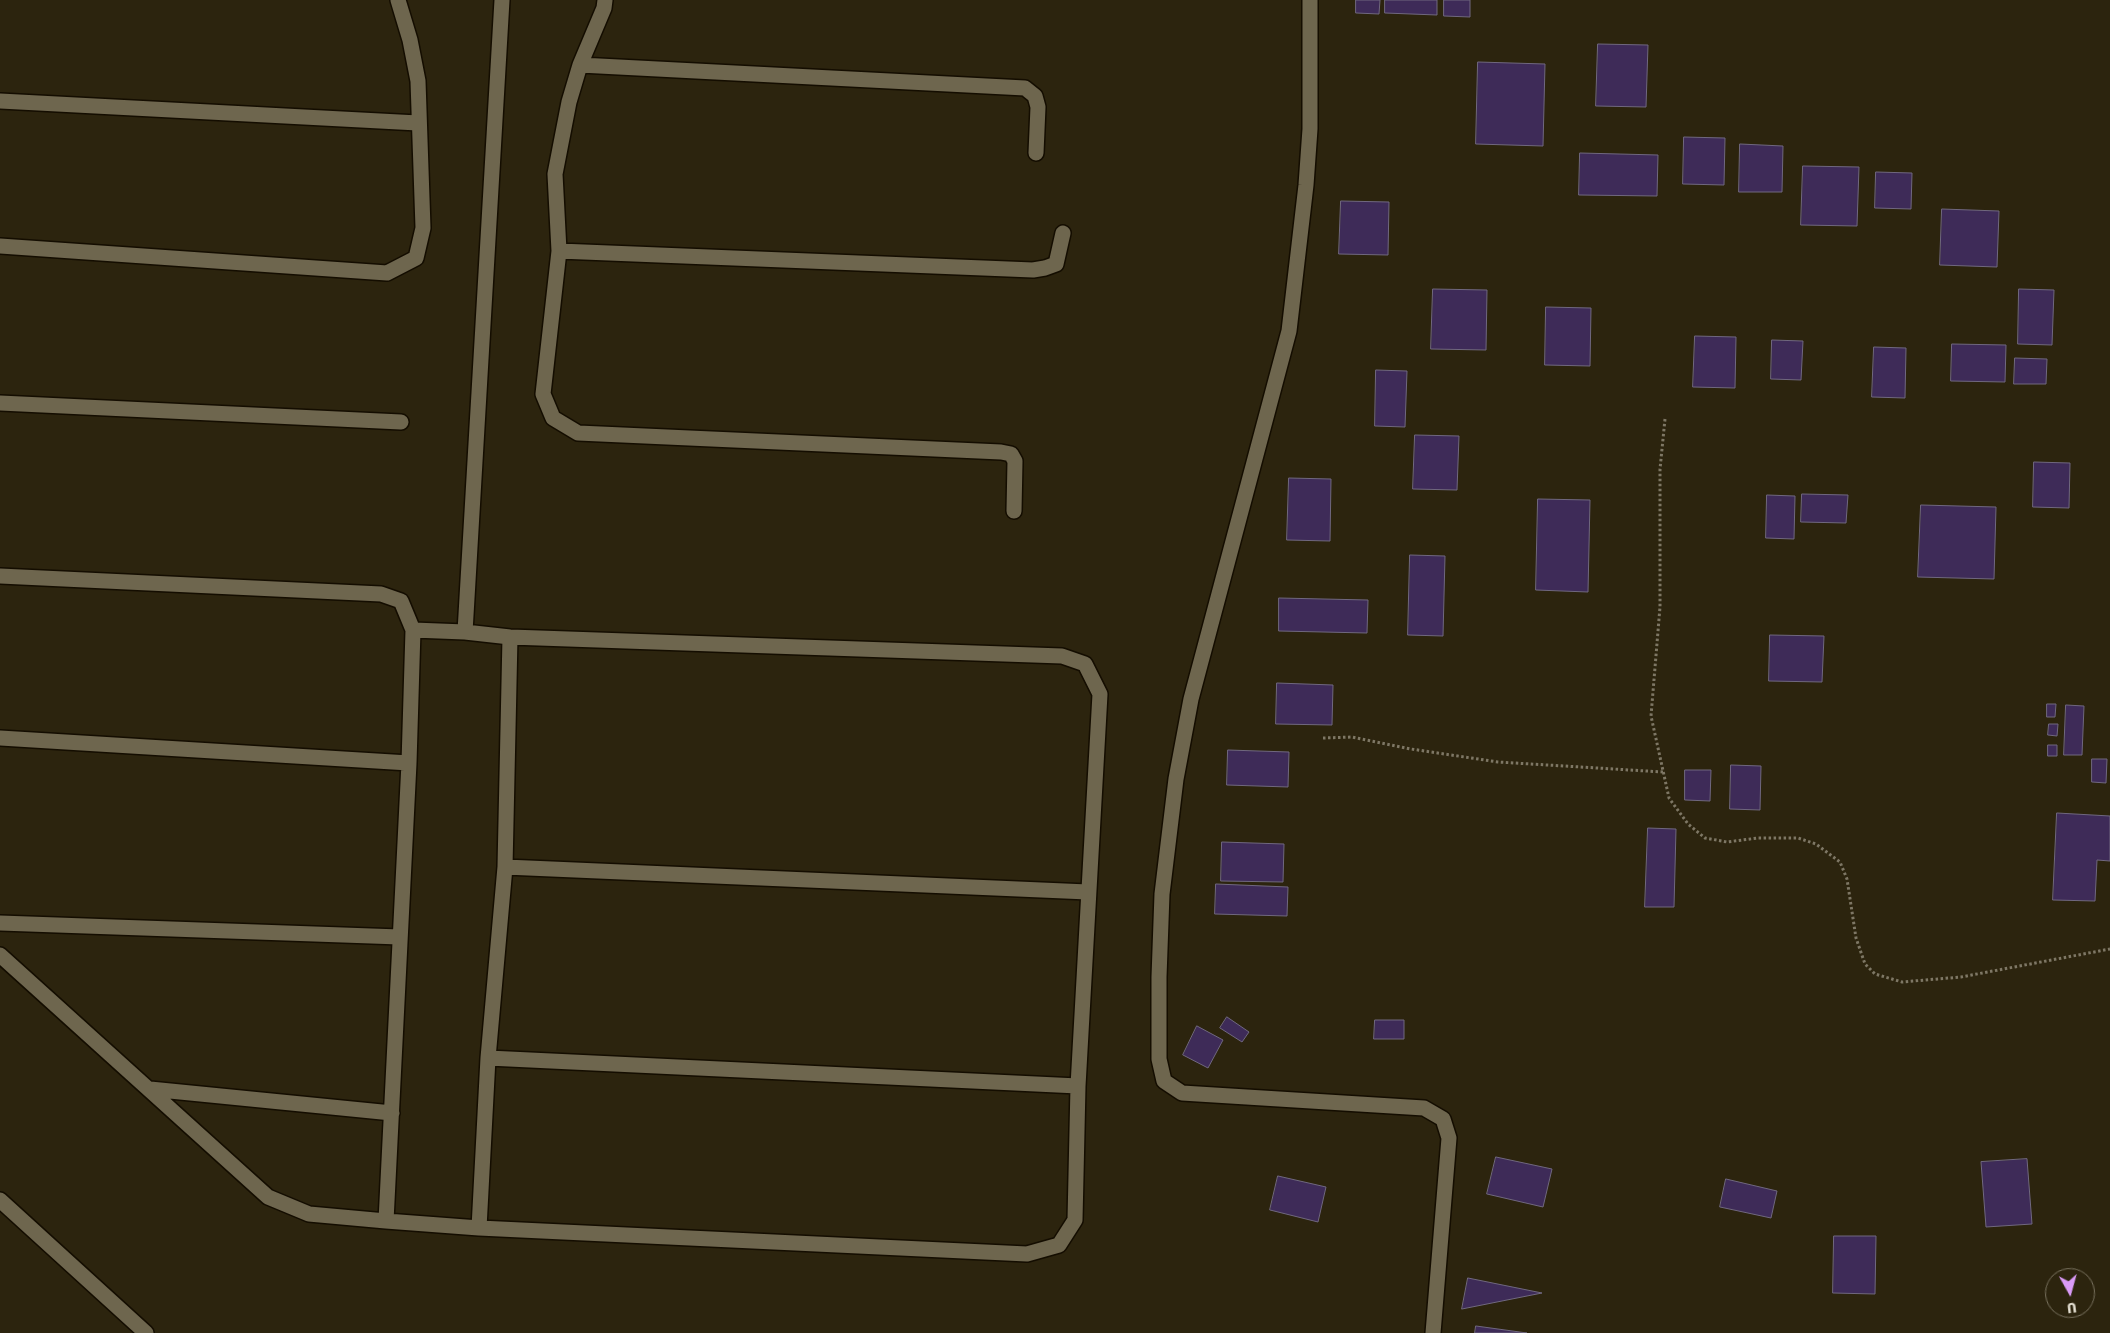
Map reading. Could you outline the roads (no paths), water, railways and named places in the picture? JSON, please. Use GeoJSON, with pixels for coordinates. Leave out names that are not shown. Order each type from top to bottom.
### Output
{"type":"FeatureCollection","features":[{"type":"Feature","properties":{"kind":"street"},"geometry":{"type":"LineString","coordinates":[[0,246],[387,272],[416,258],[423,228],[418,81],[410,40],[398,0]]}},
{"type":"Feature","properties":{"kind":"street"},"geometry":{"type":"LineString","coordinates":[[465,632],[502,0]]}},
{"type":"Feature","properties":{"kind":"street"},"geometry":{"type":"LineString","coordinates":[[605,0],[604,8],[580,65],[569,102],[555,174],[559,251],[543,394],[552,418],[578,433],[1001,452],[1011,454],[1014,461],[1014,511]]}},
{"type":"Feature","properties":{"kind":"street"},"geometry":{"type":"LineString","coordinates":[[1310,0],[1310,130],[1306,185],[1289,331],[1190,699],[1176,779],[1162,894],[1159,1059],[1164,1081],[1182,1093],[1424,1108],[1442,1119],[1449,1138],[1433,1333]]}},
{"type":"Feature","properties":{"kind":"street"},"geometry":{"type":"LineString","coordinates":[[580,65],[1025,88],[1035,96],[1038,107],[1036,153]]}},
{"type":"Feature","properties":{"kind":"street"},"geometry":{"type":"LineString","coordinates":[[0,101],[418,123]]}},
{"type":"Feature","properties":{"kind":"street"},"geometry":{"type":"LineString","coordinates":[[559,251],[1033,270],[1056,264],[1063,233]]}},
{"type":"Feature","properties":{"kind":"street"},"geometry":{"type":"LineString","coordinates":[[0,403],[401,422]]}},
{"type":"Feature","properties":{"kind":"street"},"geometry":{"type":"LineString","coordinates":[[0,576],[381,594],[401,601],[413,630],[409,763],[386,1221]]}},
{"type":"Feature","properties":{"kind":"street"},"geometry":{"type":"LineString","coordinates":[[0,955],[268,1197],[309,1214],[480,1228],[1027,1254],[1059,1244],[1075,1220],[1078,1086],[1100,694],[1085,664],[1062,656],[510,637],[465,632],[413,630]]}},
{"type":"Feature","properties":{"kind":"street"},"geometry":{"type":"LineString","coordinates":[[480,1228],[488,1058],[505,867],[510,637]]}},
{"type":"Feature","properties":{"kind":"street"},"geometry":{"type":"LineString","coordinates":[[0,738],[409,763]]}},
{"type":"Feature","properties":{"kind":"street"},"geometry":{"type":"LineString","coordinates":[[505,867],[1088,892]]}},
{"type":"Feature","properties":{"kind":"street"},"geometry":{"type":"LineString","coordinates":[[0,923],[400,937]]}},
{"type":"Feature","properties":{"kind":"street"},"geometry":{"type":"LineString","coordinates":[[488,1058],[1078,1086]]}},
{"type":"Feature","properties":{"kind":"street"},"geometry":{"type":"LineString","coordinates":[[150,1089],[392,1113]]}},
{"type":"Feature","properties":{"kind":"street"},"geometry":{"type":"LineString","coordinates":[[0,1200],[146,1333]]}}]}
